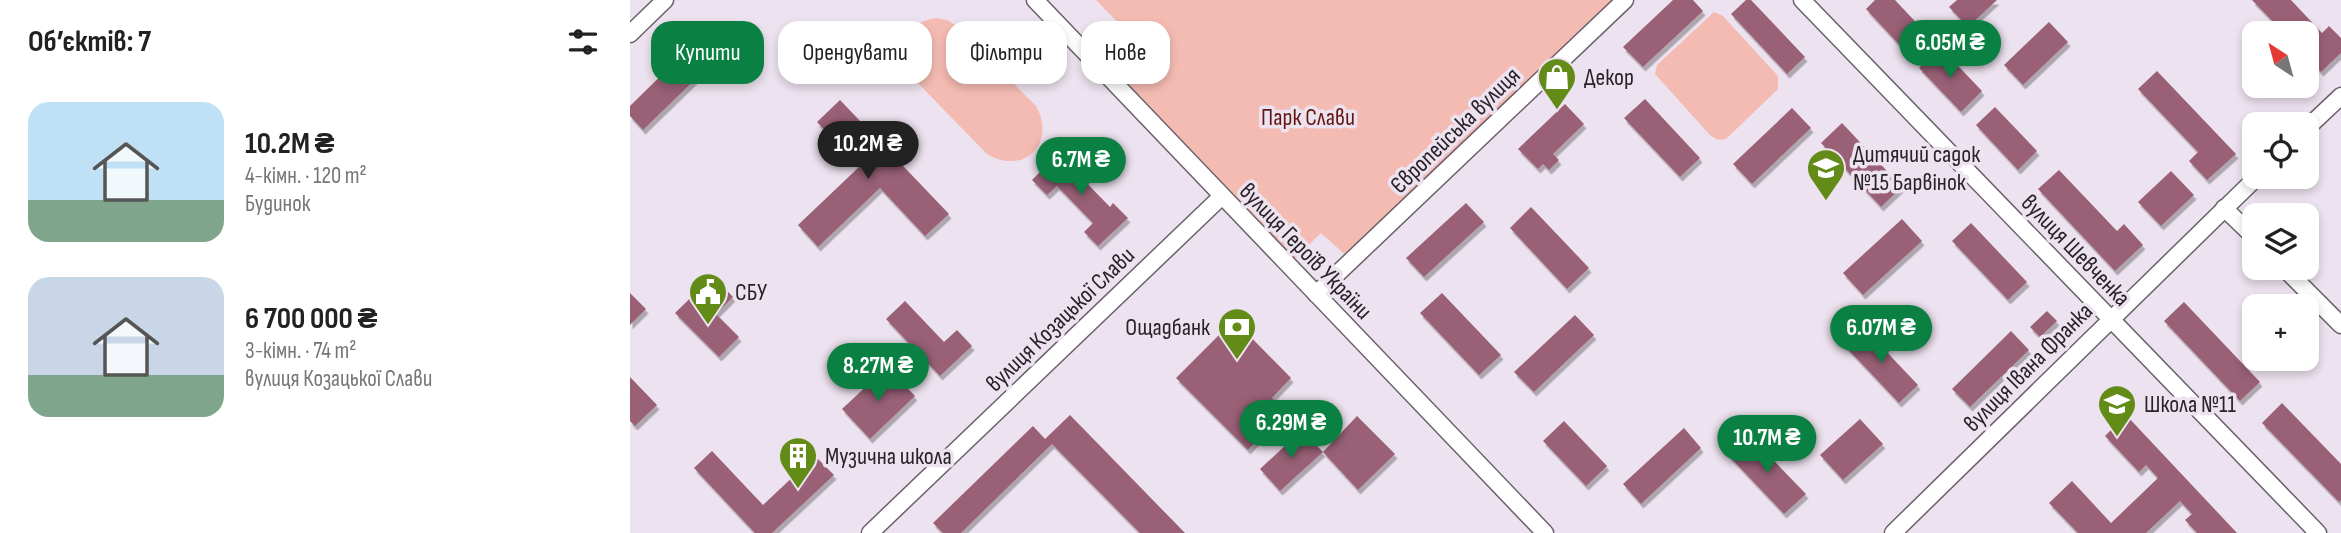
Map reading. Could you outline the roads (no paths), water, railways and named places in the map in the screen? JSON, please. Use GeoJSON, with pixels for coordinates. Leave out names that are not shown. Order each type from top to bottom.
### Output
{"type":"FeatureCollection","features":[{"type":"Feature","properties":{"kind":"street"},"geometry":{"type":"LineString","coordinates":[[630,34],[665,0]]}},
{"type":"Feature","properties":{"kind":"street","name":"вулиця Героїв України"},"geometry":{"type":"LineString","coordinates":[[1035,0],[1545,533]]}},
{"type":"Feature","properties":{"kind":"street","name":"Європейська вулиця"},"geometry":{"type":"LineString","coordinates":[[1316,294],[1625,0]]}},
{"type":"Feature","properties":{"kind":"street","name":"вулиця Шевченка"},"geometry":{"type":"LineString","coordinates":[[1801,0],[2318,533]]}},
{"type":"Feature","properties":{"kind":"street"},"geometry":{"type":"LineString","coordinates":[[2319,117],[2341,96]]}},
{"type":"Feature","properties":{"kind":"street","name":"вулиця Івана Франка"},"geometry":{"type":"LineString","coordinates":[[1893,533],[2244,189]]}},
{"type":"Feature","properties":{"kind":"street","name":"вулиця Козацької Слави"},"geometry":{"type":"LineString","coordinates":[[870,533],[1222,196]]}},
{"type":"Feature","properties":{"kind":"street"},"geometry":{"type":"LineString","coordinates":[[2224,208],[2242,225]]}},
{"type":"Feature","properties":{"kind":"street"},"geometry":{"type":"LineString","coordinates":[[2296,280],[2341,325]]}},
{"type":"Feature","properties":{"kind":"place","name":"Декор"},"geometry":{"type":"Point","coordinates":[1557,111]}},
{"type":"Feature","properties":{"kind":"place","name":"Дитячий садок №15 Барвінок"},"geometry":{"type":"Point","coordinates":[1826,202]}},
{"type":"Feature","properties":{"kind":"place","name":"СБУ"},"geometry":{"type":"Point","coordinates":[708,326]}},
{"type":"Feature","properties":{"kind":"place","name":"Ощадбанк"},"geometry":{"type":"Point","coordinates":[1237,361]}},
{"type":"Feature","properties":{"kind":"place","name":"Школа №11"},"geometry":{"type":"Point","coordinates":[2117,438]}},
{"type":"Feature","properties":{"kind":"place","name":"Музична школа"},"geometry":{"type":"Point","coordinates":[798,490]}},
{"type":"Feature","properties":{"kind":"park label","name":"Парк Слави"},"geometry":{"type":"Point","coordinates":[1308,117]}}]}
